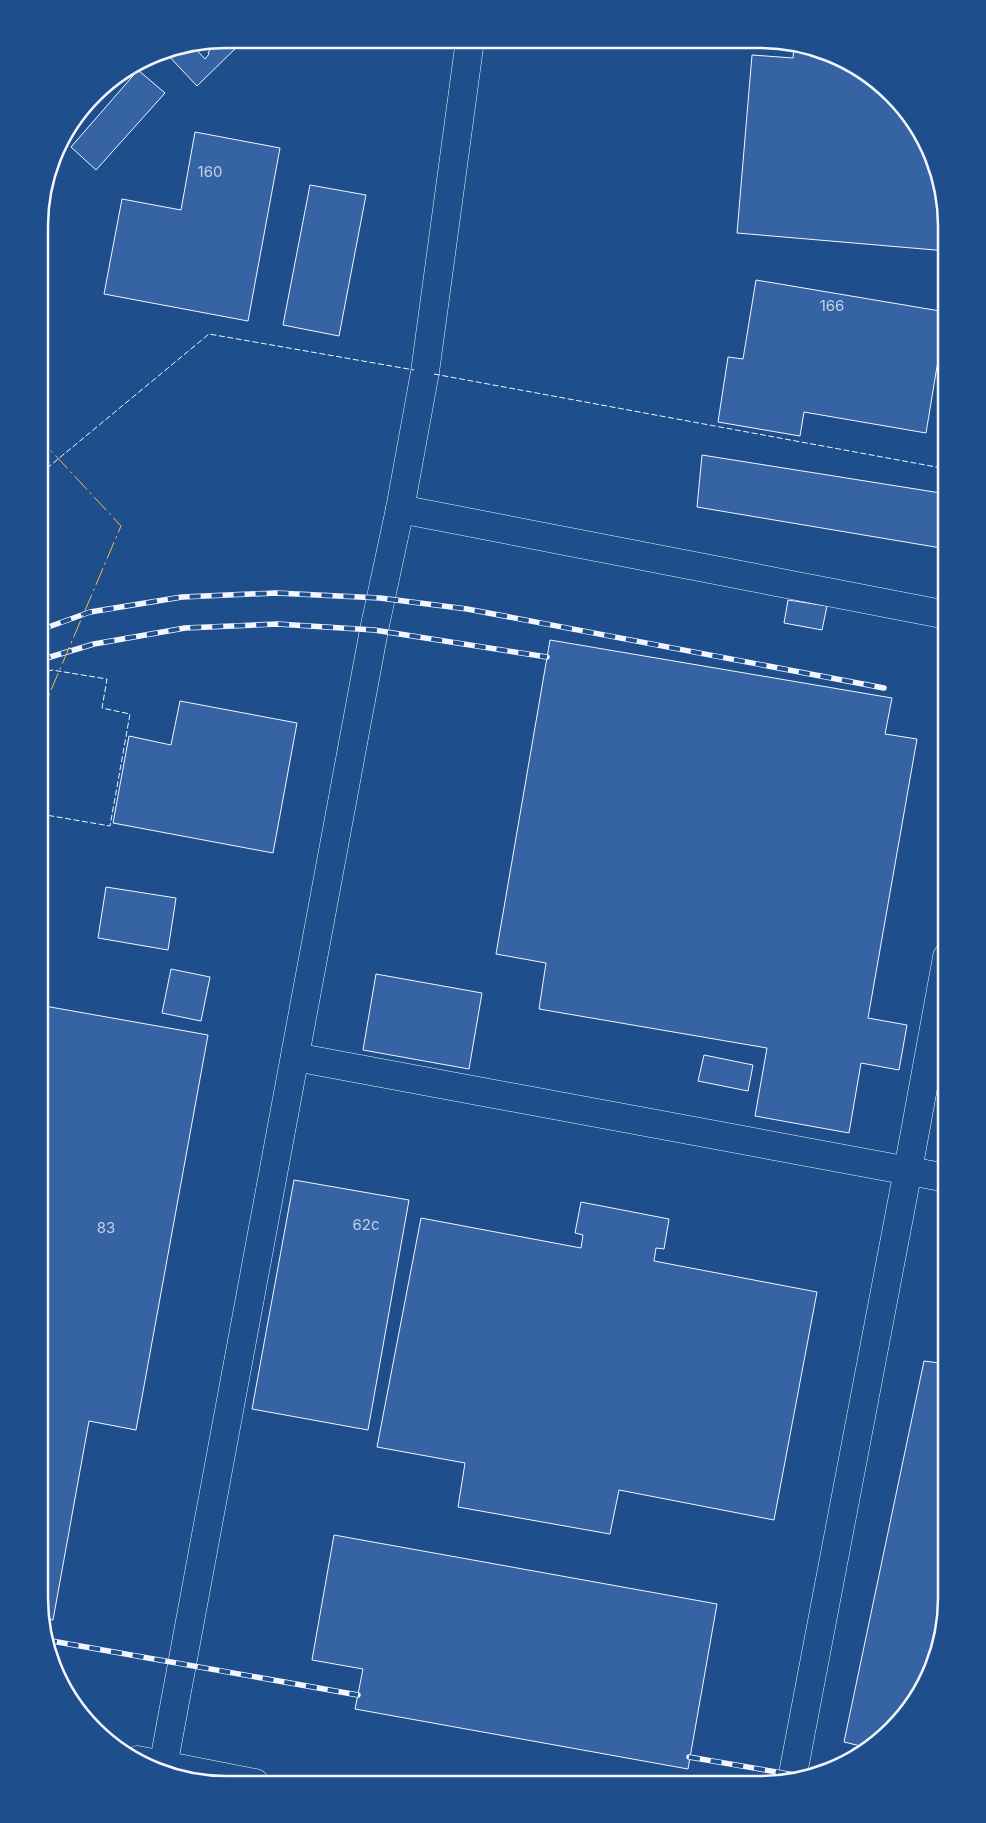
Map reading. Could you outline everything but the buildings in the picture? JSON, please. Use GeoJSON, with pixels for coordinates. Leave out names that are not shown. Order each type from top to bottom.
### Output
{"type":"FeatureCollection","features":[{"type":"Feature","properties":{"kind":"lane"},"geometry":{"type":"LineString","coordinates":[[164,1764],[372,639],[400,509],[425,372],[469,48]]}},
{"type":"Feature","properties":{"kind":"lane"},"geometry":{"type":"LineString","coordinates":[[400,509],[938,613]]}},
{"type":"Feature","properties":{"kind":"lane"},"geometry":{"type":"LineString","coordinates":[[793,1772],[938,1006]]}},
{"type":"Feature","properties":{"kind":"lane"},"geometry":{"type":"LineString","coordinates":[[295,1057],[938,1176]]}},
{"type":"Feature","properties":{"kind":"railway"},"geometry":{"type":"LineString","coordinates":[[48,627],[90,612],[182,597],[276,593],[380,598],[467,609],[884,688]]}},
{"type":"Feature","properties":{"kind":"railway"},"geometry":{"type":"LineString","coordinates":[[48,658],[94,644],[185,628],[277,624],[374,630],[547,657]]}},
{"type":"Feature","properties":{"kind":"railway"},"geometry":{"type":"LineString","coordinates":[[54,1641],[358,1695]]}},
{"type":"Feature","properties":{"kind":"railway"},"geometry":{"type":"LineString","coordinates":[[689,1757],[786,1774]]}},
{"type":"Feature","properties":{"kind":"fence"},"geometry":{"type":"LineString","coordinates":[[48,467],[209,334],[414,370]]}},
{"type":"Feature","properties":{"kind":"fence"},"geometry":{"type":"LineString","coordinates":[[434,374],[938,467]]}},
{"type":"Feature","properties":{"kind":"fence"},"geometry":{"type":"LineString","coordinates":[[48,671],[52,670],[107,679],[102,708],[130,714],[110,826],[48,815]]}},
{"type":"Feature","properties":{"kind":"power"},"geometry":{"type":"LineString","coordinates":[[48,448],[121,526],[48,697]]}}]}
